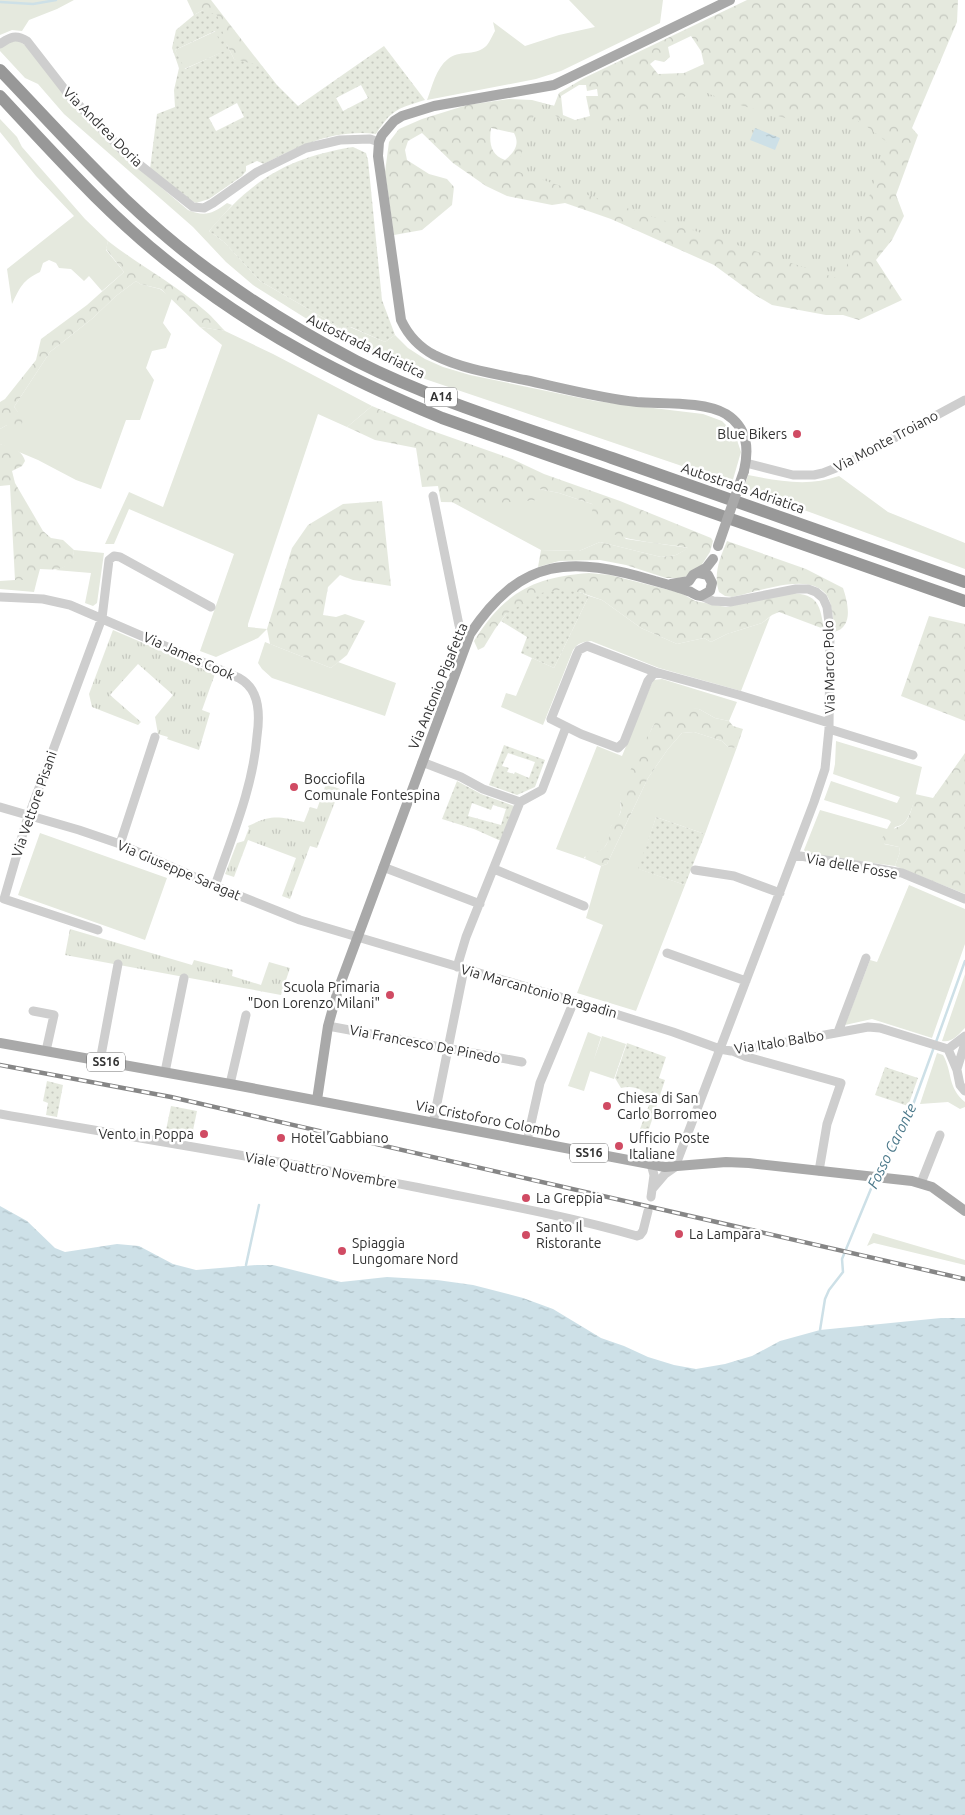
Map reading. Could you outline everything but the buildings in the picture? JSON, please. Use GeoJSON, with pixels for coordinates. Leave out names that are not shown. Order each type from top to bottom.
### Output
{"type":"FeatureCollection","features":[{"type":"Feature","properties":{"kind":"highway","name":"Autostrada Adriatica"},"geometry":{"type":"LineString","coordinates":[[0,70],[118,194],[186,254],[292,326],[358,362],[446,399],[965,582]]}},
{"type":"Feature","properties":{"kind":"highway","name":"A14"},"geometry":{"type":"LineString","coordinates":[[0,96],[101,203],[168,262],[228,307],[317,361],[392,397],[442,418],[965,601]]}},
{"type":"Feature","properties":{"kind":"main road"},"geometry":{"type":"LineString","coordinates":[[701,596],[706,595],[712,589],[710,577],[713,559],[745,467],[747,445],[742,431],[734,420],[720,411],[696,406],[614,399],[469,368],[434,355],[412,338],[401,320],[378,156],[379,142],[388,127],[402,116],[434,106],[554,85],[730,0]]}},
{"type":"Feature","properties":{"kind":"main road"},"geometry":{"type":"LineString","coordinates":[[691,592],[689,581],[693,575],[706,568],[713,559]]}},
{"type":"Feature","properties":{"kind":"main road","name":"Via Antonio Pigafetta"},"geometry":{"type":"LineString","coordinates":[[317,1100],[328,1026],[338,990],[470,634],[490,607],[500,596],[524,578],[552,568],[589,566],[608,568],[667,584],[701,596]]}},
{"type":"Feature","properties":{"kind":"main road"},"geometry":{"type":"LineString","coordinates":[[699,573],[710,577]]}},
{"type":"Feature","properties":{"kind":"main road","name":"Via Antonio Pigafetta"},"geometry":{"type":"LineString","coordinates":[[667,584],[689,581]]}},
{"type":"Feature","properties":{"kind":"main road","name":"Via Cristoforo Colombo"},"geometry":{"type":"LineString","coordinates":[[0,1043],[317,1100],[651,1164],[675,1167],[726,1162],[902,1180],[937,1190],[965,1211]]}},
{"type":"Feature","properties":{"kind":"street","name":"Via Andrea Doria"},"geometry":{"type":"LineString","coordinates":[[0,44],[15,36],[27,41],[69,95],[125,153],[193,207],[198,208],[213,203],[258,172],[306,148],[340,140],[370,139],[379,142]]}},
{"type":"Feature","properties":{"kind":"street","name":"Via Monte Troiano"},"geometry":{"type":"LineString","coordinates":[[745,467],[793,475],[823,474],[846,464],[965,400]]}},
{"type":"Feature","properties":{"kind":"street"},"geometry":{"type":"LineString","coordinates":[[433,496],[460,629],[470,634]]}},
{"type":"Feature","properties":{"kind":"street","name":"Via Vettore Pisani"},"geometry":{"type":"LineString","coordinates":[[98,930],[4,899],[28,816],[102,618],[109,562],[111,558],[120,557],[211,608]]}},
{"type":"Feature","properties":{"kind":"street"},"geometry":{"type":"LineString","coordinates":[[712,589],[715,597],[722,602]]}},
{"type":"Feature","properties":{"kind":"street","name":"Via Marco Polo"},"geometry":{"type":"LineString","coordinates":[[651,1164],[654,1175],[652,1192],[665,1174],[675,1167],[821,784],[827,753],[830,631],[827,607],[823,598],[816,592],[808,589],[796,589],[738,601],[722,602],[701,596]]}},
{"type":"Feature","properties":{"kind":"street"},"geometry":{"type":"LineString","coordinates":[[0,597],[12,599]]}},
{"type":"Feature","properties":{"kind":"street"},"geometry":{"type":"LineString","coordinates":[[0,602],[12,599]]}},
{"type":"Feature","properties":{"kind":"street","name":"Via James Cook"},"geometry":{"type":"LineString","coordinates":[[12,599],[53,600],[70,605],[239,678],[249,686],[255,696],[258,723],[251,778],[215,886]]}},
{"type":"Feature","properties":{"kind":"street","name":"Via Marco Polo"},"geometry":{"type":"LineString","coordinates":[[655,672],[648,681],[624,742],[618,748],[554,722],[551,717],[579,650],[583,647],[591,647],[655,672],[740,695],[829,726]]}},
{"type":"Feature","properties":{"kind":"street"},"geometry":{"type":"LineString","coordinates":[[829,726],[913,755]]}},
{"type":"Feature","properties":{"kind":"street"},"geometry":{"type":"LineString","coordinates":[[433,1123],[448,1049],[466,937],[520,802],[542,790],[566,727]]}},
{"type":"Feature","properties":{"kind":"street"},"geometry":{"type":"LineString","coordinates":[[120,844],[155,736]]}},
{"type":"Feature","properties":{"kind":"street","name":"Via Antonio Pigafetta"},"geometry":{"type":"LineString","coordinates":[[422,762],[461,777],[483,789],[520,802]]}},
{"type":"Feature","properties":{"kind":"street","name":"Via Giuseppe Saragat"},"geometry":{"type":"LineString","coordinates":[[0,808],[120,844],[289,916],[357,938]]}},
{"type":"Feature","properties":{"kind":"street","name":"Via delle Fosse"},"geometry":{"type":"LineString","coordinates":[[794,855],[902,873],[965,899]]}},
{"type":"Feature","properties":{"kind":"street"},"geometry":{"type":"LineString","coordinates":[[383,867],[480,904]]}},
{"type":"Feature","properties":{"kind":"street"},"geometry":{"type":"LineString","coordinates":[[494,869],[584,906]]}},
{"type":"Feature","properties":{"kind":"street"},"geometry":{"type":"LineString","coordinates":[[695,870],[734,876],[780,893]]}},
{"type":"Feature","properties":{"kind":"street","name":"Via Marcantonio Bragadin"},"geometry":{"type":"LineString","coordinates":[[357,938],[574,1001],[674,1032],[720,1049]]}},
{"type":"Feature","properties":{"kind":"street"},"geometry":{"type":"LineString","coordinates":[[667,953],[746,980]]}},
{"type":"Feature","properties":{"kind":"street","name":"Via Italo Balbo"},"geometry":{"type":"LineString","coordinates":[[838,1032],[866,958]]}},
{"type":"Feature","properties":{"kind":"street"},"geometry":{"type":"LineString","coordinates":[[100,1060],[118,964]]}},
{"type":"Feature","properties":{"kind":"street"},"geometry":{"type":"LineString","coordinates":[[165,1072],[184,978]]}},
{"type":"Feature","properties":{"kind":"street"},"geometry":{"type":"LineString","coordinates":[[527,1141],[540,1083],[574,1001]]}},
{"type":"Feature","properties":{"kind":"street"},"geometry":{"type":"LineString","coordinates":[[33,1010],[54,1014],[46,1051]]}},
{"type":"Feature","properties":{"kind":"street"},"geometry":{"type":"LineString","coordinates":[[230,1084],[246,1014]]}},
{"type":"Feature","properties":{"kind":"street","name":"Via Francesco De Pinedo"},"geometry":{"type":"LineString","coordinates":[[328,1026],[522,1062]]}},
{"type":"Feature","properties":{"kind":"street","name":"Via Italo Balbo"},"geometry":{"type":"LineString","coordinates":[[720,1049],[731,1051],[868,1027],[874,1027],[944,1048]]}},
{"type":"Feature","properties":{"kind":"street"},"geometry":{"type":"LineString","coordinates":[[965,1036],[944,1048],[957,1070],[960,1085],[965,1091]]}},
{"type":"Feature","properties":{"kind":"street"},"geometry":{"type":"LineString","coordinates":[[957,1070],[965,1043]]}},
{"type":"Feature","properties":{"kind":"street"},"geometry":{"type":"LineString","coordinates":[[731,1051],[841,1083],[827,1124],[819,1171]]}},
{"type":"Feature","properties":{"kind":"street","name":"Viale Quattro Novembre"},"geometry":{"type":"LineString","coordinates":[[0,1114],[312,1167],[522,1208],[597,1224],[637,1236],[644,1229],[648,1211]]}},
{"type":"Feature","properties":{"kind":"street"},"geometry":{"type":"LineString","coordinates":[[921,1184],[940,1135]]}},
{"type":"Feature","properties":{"kind":"green space"},"geometry":{"type":"Polygon","coordinates":[[[0,0],[74,0],[29,20],[22,31],[12,30],[0,35],[0,0]]]}},
{"type":"Feature","properties":{"kind":"green space"},"geometry":{"type":"Polygon","coordinates":[[[187,0],[211,0],[276,84],[234,59],[227,45],[203,10],[194,15],[187,0]]]}},
{"type":"Feature","properties":{"kind":"green space"},"geometry":{"type":"Polygon","coordinates":[[[569,0],[663,0],[660,23],[561,71],[536,79],[427,100],[440,67],[452,56],[481,50],[485,47],[495,31],[493,22],[525,46],[559,35],[595,27],[569,0]]]}},
{"type":"Feature","properties":{"kind":"green space"},"geometry":{"type":"Polygon","coordinates":[[[747,0],[958,0],[957,22],[912,128],[918,135],[896,195],[904,216],[892,240],[876,260],[902,300],[859,320],[843,315],[826,315],[772,305],[714,265],[611,219],[565,203],[552,205],[507,196],[486,186],[453,163],[422,133],[408,141],[405,150],[407,160],[429,174],[447,179],[454,187],[452,205],[422,230],[394,235],[385,172],[389,142],[399,129],[422,119],[467,105],[509,99],[532,100],[554,106],[559,93],[584,78],[747,0]],[[691,36],[668,47],[670,57],[664,62],[655,60],[650,64],[658,74],[684,73],[704,64],[701,51],[691,36]],[[579,85],[561,96],[563,115],[575,120],[590,116],[586,96],[598,96],[597,89],[587,91],[586,85],[579,85]],[[491,128],[493,151],[505,160],[516,148],[517,141],[514,133],[491,128]]]}},
{"type":"Feature","properties":{"kind":"green space"},"geometry":{"type":"Polygon","coordinates":[[[203,10],[217,15],[234,59],[262,66],[276,84],[298,106],[384,46],[425,100],[396,111],[386,119],[376,134],[346,134],[317,140],[264,164],[257,161],[246,166],[246,171],[242,176],[209,199],[196,203],[186,198],[150,169],[157,114],[175,107],[174,90],[179,68],[172,48],[176,30],[203,10]],[[215,31],[175,50],[185,69],[224,51],[215,31]],[[361,85],[336,98],[343,111],[368,98],[361,85]],[[237,103],[209,118],[216,131],[244,117],[237,103]]]}},
{"type":"Feature","properties":{"kind":"green space"},"geometry":{"type":"Polygon","coordinates":[[[216,31],[225,51],[184,69],[175,50],[216,31]]]}},
{"type":"Feature","properties":{"kind":"green space"},"geometry":{"type":"Polygon","coordinates":[[[12,41],[19,41],[25,45],[124,156],[188,210],[204,214],[213,212],[227,203],[232,205],[209,231],[224,242],[260,281],[341,328],[350,327],[385,342],[395,335],[408,348],[425,359],[443,367],[470,375],[595,401],[703,414],[722,421],[735,434],[741,452],[732,483],[425,379],[342,341],[253,285],[226,262],[193,227],[64,114],[38,84],[25,78],[0,51],[0,48],[12,41]]]}},
{"type":"Feature","properties":{"kind":"green space"},"geometry":{"type":"Polygon","coordinates":[[[699,90],[730,102],[795,121],[803,114],[833,113],[861,122],[887,142],[842,280],[516,171],[538,102],[555,106],[553,113],[557,117],[596,126],[674,101],[699,90]]]}},
{"type":"Feature","properties":{"kind":"green space"},"geometry":{"type":"Polygon","coordinates":[[[0,119],[85,219],[108,241],[106,250],[124,272],[102,291],[89,276],[84,281],[71,269],[59,268],[56,263],[49,260],[43,263],[40,272],[23,285],[12,304],[7,269],[74,216],[36,176],[0,132],[0,119]]]}},
{"type":"Feature","properties":{"kind":"green space"},"geometry":{"type":"Polygon","coordinates":[[[353,147],[366,153],[368,160],[382,300],[395,335],[385,342],[351,327],[341,328],[260,281],[224,242],[209,231],[240,198],[272,174],[308,158],[353,147]]]}},
{"type":"Feature","properties":{"kind":"green space"},"geometry":{"type":"Polygon","coordinates":[[[108,241],[192,300],[225,331],[200,327],[161,289],[140,284],[136,281],[50,352],[14,407],[22,418],[21,427],[14,430],[7,425],[0,429],[0,402],[5,399],[36,360],[41,339],[87,305],[124,272],[106,249],[108,241]]]}},
{"type":"Feature","properties":{"kind":"green space"},"geometry":{"type":"Polygon","coordinates":[[[136,281],[140,284],[160,289],[172,298],[163,323],[171,334],[166,348],[152,351],[146,368],[154,380],[140,420],[126,420],[101,489],[76,480],[38,460],[0,444],[0,429],[7,425],[18,412],[14,407],[50,352],[136,281]]]}},
{"type":"Feature","properties":{"kind":"green space"},"geometry":{"type":"Polygon","coordinates":[[[200,327],[225,331],[372,406],[347,427],[318,414],[248,624],[248,627],[267,629],[258,638],[216,657],[200,651],[234,554],[129,509],[114,544],[105,544],[129,492],[163,507],[222,345],[200,327]]]}},
{"type":"Feature","properties":{"kind":"green space"},"geometry":{"type":"Polygon","coordinates":[[[372,406],[711,538],[713,541],[710,552],[701,566],[694,569],[687,576],[678,578],[666,578],[626,565],[600,560],[559,561],[538,567],[541,550],[579,551],[600,542],[661,557],[676,555],[688,548],[629,539],[613,534],[601,527],[593,519],[592,504],[559,493],[539,489],[539,500],[496,503],[441,502],[438,486],[422,487],[416,448],[375,440],[347,427],[372,406]]]}},
{"type":"Feature","properties":{"kind":"green space"},"geometry":{"type":"Polygon","coordinates":[[[0,444],[15,449],[25,461],[22,466],[12,471],[15,483],[43,531],[51,538],[63,540],[74,550],[71,562],[67,566],[58,569],[40,569],[37,580],[15,580],[10,485],[0,486],[0,444]]]}},
{"type":"Feature","properties":{"kind":"green space"},"geometry":{"type":"Polygon","coordinates":[[[748,475],[794,482],[816,481],[839,476],[888,512],[965,543],[965,569],[744,488],[748,475]]]}},
{"type":"Feature","properties":{"kind":"green space"},"geometry":{"type":"Polygon","coordinates":[[[539,489],[559,493],[592,504],[626,539],[689,548],[676,555],[661,557],[600,542],[579,551],[541,550],[452,502],[539,500],[539,489]]]}},
{"type":"Feature","properties":{"kind":"green space"},"geometry":{"type":"Polygon","coordinates":[[[382,501],[391,586],[353,580],[340,575],[328,587],[323,615],[336,617],[345,614],[365,621],[347,655],[331,668],[270,644],[267,629],[292,548],[308,525],[343,504],[382,501]]]}},
{"type":"Feature","properties":{"kind":"green space"},"geometry":{"type":"Polygon","coordinates":[[[727,541],[806,569],[843,588],[848,607],[845,625],[834,632],[830,602],[826,594],[817,587],[807,584],[781,585],[732,597],[725,596],[719,592],[717,572],[727,541]]]}},
{"type":"Feature","properties":{"kind":"green space"},"geometry":{"type":"Polygon","coordinates":[[[74,550],[104,553],[97,603],[93,606],[85,603],[91,573],[55,570],[68,564],[74,550]]]}},
{"type":"Feature","properties":{"kind":"green space"},"geometry":{"type":"Polygon","coordinates":[[[589,573],[610,575],[681,593],[695,601],[726,607],[791,593],[800,594],[813,599],[816,603],[821,614],[824,629],[779,612],[762,623],[727,634],[711,642],[704,638],[677,644],[641,628],[602,600],[579,592],[506,614],[484,647],[478,650],[474,641],[485,624],[509,599],[522,590],[536,584],[569,575],[589,573]]]}},
{"type":"Feature","properties":{"kind":"green space"},"geometry":{"type":"Polygon","coordinates":[[[37,580],[34,592],[0,589],[0,581],[37,580]]]}},
{"type":"Feature","properties":{"kind":"green space"},"geometry":{"type":"Polygon","coordinates":[[[560,590],[579,592],[589,596],[554,668],[521,653],[527,637],[501,621],[506,614],[541,593],[560,590]]]}},
{"type":"Feature","properties":{"kind":"green space"},"geometry":{"type":"Polygon","coordinates":[[[589,596],[602,600],[641,628],[677,644],[704,638],[711,642],[727,634],[762,623],[770,617],[741,691],[659,668],[591,641],[580,643],[573,650],[543,725],[501,707],[506,693],[516,696],[532,658],[554,668],[589,596]]]}},
{"type":"Feature","properties":{"kind":"green space"},"geometry":{"type":"Polygon","coordinates":[[[929,616],[965,624],[965,721],[901,696],[929,616]]]}},
{"type":"Feature","properties":{"kind":"green space"},"geometry":{"type":"Polygon","coordinates":[[[113,630],[215,674],[202,710],[210,713],[199,750],[158,734],[155,717],[173,695],[138,664],[110,695],[141,722],[138,725],[92,707],[89,694],[113,630]]]}},
{"type":"Feature","properties":{"kind":"green space"},"geometry":{"type":"Polygon","coordinates":[[[265,642],[331,668],[338,662],[396,683],[385,716],[272,678],[258,663],[265,642]]]}},
{"type":"Feature","properties":{"kind":"green space"},"geometry":{"type":"Polygon","coordinates":[[[662,679],[737,702],[729,721],[715,718],[699,709],[674,708],[653,726],[620,796],[621,810],[618,819],[611,826],[609,840],[604,848],[596,854],[584,857],[585,859],[556,849],[597,746],[622,756],[651,685],[654,680],[662,679]]]}},
{"type":"Feature","properties":{"kind":"green space"},"geometry":{"type":"Polygon","coordinates":[[[687,707],[699,709],[715,718],[729,721],[733,726],[743,729],[737,747],[728,747],[722,741],[694,732],[682,733],[668,749],[648,778],[607,864],[601,866],[585,859],[587,852],[601,850],[606,845],[610,827],[620,813],[622,789],[639,752],[658,718],[667,710],[687,707]]]}},
{"type":"Feature","properties":{"kind":"green space"},"geometry":{"type":"Polygon","coordinates":[[[694,732],[722,741],[728,747],[737,747],[705,834],[656,817],[639,869],[685,885],[636,1011],[577,993],[603,925],[586,918],[601,866],[607,864],[648,778],[668,749],[682,733],[694,732]]]}},
{"type":"Feature","properties":{"kind":"green space"},"geometry":{"type":"Polygon","coordinates":[[[836,741],[922,767],[908,817],[903,824],[895,827],[884,844],[899,847],[900,852],[895,866],[807,854],[804,850],[820,810],[887,829],[891,822],[824,800],[831,781],[897,803],[900,797],[833,774],[836,741]]]}},
{"type":"Feature","properties":{"kind":"green space"},"geometry":{"type":"Polygon","coordinates":[[[504,745],[545,760],[535,787],[517,795],[489,785],[504,745]],[[508,753],[502,766],[509,768],[507,772],[514,774],[515,772],[529,778],[535,762],[508,753]]]}},
{"type":"Feature","properties":{"kind":"green space"},"geometry":{"type":"Polygon","coordinates":[[[965,753],[965,894],[895,866],[900,852],[899,847],[881,843],[884,834],[906,821],[911,811],[915,794],[933,798],[965,753]]]}},
{"type":"Feature","properties":{"kind":"green space"},"geometry":{"type":"Polygon","coordinates":[[[457,781],[481,794],[514,806],[501,841],[474,829],[442,819],[457,781]],[[472,803],[468,816],[501,825],[506,809],[493,805],[491,810],[472,803]]]}},
{"type":"Feature","properties":{"kind":"green space"},"geometry":{"type":"Polygon","coordinates":[[[326,784],[340,789],[317,848],[310,846],[290,899],[282,896],[296,858],[248,840],[234,877],[225,874],[237,843],[244,841],[248,826],[270,818],[304,822],[310,807],[317,809],[326,784]]]}},
{"type":"Feature","properties":{"kind":"green space"},"geometry":{"type":"Polygon","coordinates":[[[656,817],[705,834],[685,885],[638,869],[656,817]]]}},
{"type":"Feature","properties":{"kind":"green space"},"geometry":{"type":"Polygon","coordinates":[[[40,833],[167,878],[145,940],[18,895],[40,833]]]}},
{"type":"Feature","properties":{"kind":"green space"},"geometry":{"type":"Polygon","coordinates":[[[909,885],[965,909],[965,944],[932,1038],[872,1019],[845,1025],[870,960],[877,962],[909,885]]]}},
{"type":"Feature","properties":{"kind":"green space"},"geometry":{"type":"Polygon","coordinates":[[[70,929],[192,965],[194,960],[233,970],[232,976],[261,985],[269,962],[290,968],[281,995],[65,955],[70,929]]]}},
{"type":"Feature","properties":{"kind":"green space"},"geometry":{"type":"Polygon","coordinates":[[[965,974],[965,1028],[952,1040],[942,1041],[965,974]]]}},
{"type":"Feature","properties":{"kind":"green space"},"geometry":{"type":"Polygon","coordinates":[[[588,1032],[601,1037],[584,1091],[568,1086],[588,1032]]]}},
{"type":"Feature","properties":{"kind":"green space"},"geometry":{"type":"Polygon","coordinates":[[[602,1036],[626,1044],[614,1079],[590,1071],[602,1036]]]}},
{"type":"Feature","properties":{"kind":"green space"},"geometry":{"type":"Polygon","coordinates":[[[627,1043],[666,1057],[659,1078],[665,1080],[648,1132],[640,1129],[649,1105],[649,1097],[643,1091],[636,1088],[621,1088],[615,1078],[627,1043]]]}},
{"type":"Feature","properties":{"kind":"green space"},"geometry":{"type":"Polygon","coordinates":[[[937,1053],[943,1055],[955,1091],[965,1102],[965,1107],[960,1109],[948,1102],[920,1104],[937,1053]]]}},
{"type":"Feature","properties":{"kind":"green space"},"geometry":{"type":"Polygon","coordinates":[[[885,1067],[918,1078],[908,1106],[875,1095],[885,1067]]]}},
{"type":"Feature","properties":{"kind":"green space"},"geometry":{"type":"Polygon","coordinates":[[[47,1081],[63,1085],[57,1117],[46,1115],[48,1103],[43,1101],[47,1081]]]}},
{"type":"Feature","properties":{"kind":"green space"},"geometry":{"type":"Polygon","coordinates":[[[171,1106],[197,1111],[191,1140],[165,1135],[171,1106]]]}},
{"type":"Feature","properties":{"kind":"green space"},"geometry":{"type":"Polygon","coordinates":[[[873,1233],[965,1260],[965,1265],[874,1243],[867,1246],[873,1233]]]}},
{"type":"Feature","properties":{"kind":"water"},"geometry":{"type":"Polygon","coordinates":[[[755,128],[780,138],[775,150],[750,140],[755,128]]]}},
{"type":"Feature","properties":{"kind":"water"},"geometry":{"type":"Polygon","coordinates":[[[0,1206],[27,1221],[55,1248],[65,1252],[117,1244],[139,1246],[173,1264],[196,1270],[273,1265],[341,1282],[387,1277],[437,1280],[473,1285],[523,1298],[553,1309],[601,1338],[648,1357],[696,1369],[725,1364],[752,1356],[780,1341],[820,1330],[941,1318],[965,1318],[965,1815],[0,1815],[0,1206]]]}},
{"type":"Feature","properties":{"kind":"waterway"},"geometry":{"type":"LineString","coordinates":[[0,2],[33,4],[56,0]]}},
{"type":"Feature","properties":{"kind":"waterway","name":"Fosso Caronte"},"geometry":{"type":"LineString","coordinates":[[936,1042],[965,961]]}},
{"type":"Feature","properties":{"kind":"waterway","name":"Fosso Caronte"},"geometry":{"type":"LineString","coordinates":[[877,1174],[910,1113],[934,1047]]}},
{"type":"Feature","properties":{"kind":"waterway","name":"Fosso Caronte"},"geometry":{"type":"LineString","coordinates":[[820,1330],[825,1299],[829,1290],[843,1272],[842,1259],[875,1179]]}},
{"type":"Feature","properties":{"kind":"waterway"},"geometry":{"type":"LineString","coordinates":[[246,1265],[259,1205]]}},
{"type":"Feature","properties":{"kind":"railway"},"geometry":{"type":"LineString","coordinates":[[0,1065],[171,1097],[965,1279]]}},
{"type":"Feature","properties":{"kind":"place","name":"Blue Bikers"},"geometry":{"type":"Point","coordinates":[797,434]}},
{"type":"Feature","properties":{"kind":"place","name":"Bocciofila Comunale Fontespina"},"geometry":{"type":"Point","coordinates":[294,787]}},
{"type":"Feature","properties":{"kind":"place","name":"Scuola Primaria \"Don Lorenzo Milani\""},"geometry":{"type":"Point","coordinates":[390,995]}},
{"type":"Feature","properties":{"kind":"place","name":"Chiesa di San Carlo Borromeo"},"geometry":{"type":"Point","coordinates":[607,1106]}},
{"type":"Feature","properties":{"kind":"place","name":"Vento in Poppa"},"geometry":{"type":"Point","coordinates":[204,1134]}},
{"type":"Feature","properties":{"kind":"place","name":"Hotel Gabbiano"},"geometry":{"type":"Point","coordinates":[281,1138]}},
{"type":"Feature","properties":{"kind":"place","name":"Ufficio Poste Italiane"},"geometry":{"type":"Point","coordinates":[619,1146]}},
{"type":"Feature","properties":{"kind":"place","name":"La Greppia"},"geometry":{"type":"Point","coordinates":[526,1198]}},
{"type":"Feature","properties":{"kind":"place","name":"La Lampara"},"geometry":{"type":"Point","coordinates":[679,1234]}},
{"type":"Feature","properties":{"kind":"place","name":"Santo Il Ristorante"},"geometry":{"type":"Point","coordinates":[526,1235]}},
{"type":"Feature","properties":{"kind":"place","name":"Spiaggia Lungomare Nord"},"geometry":{"type":"Point","coordinates":[342,1251]}}]}
